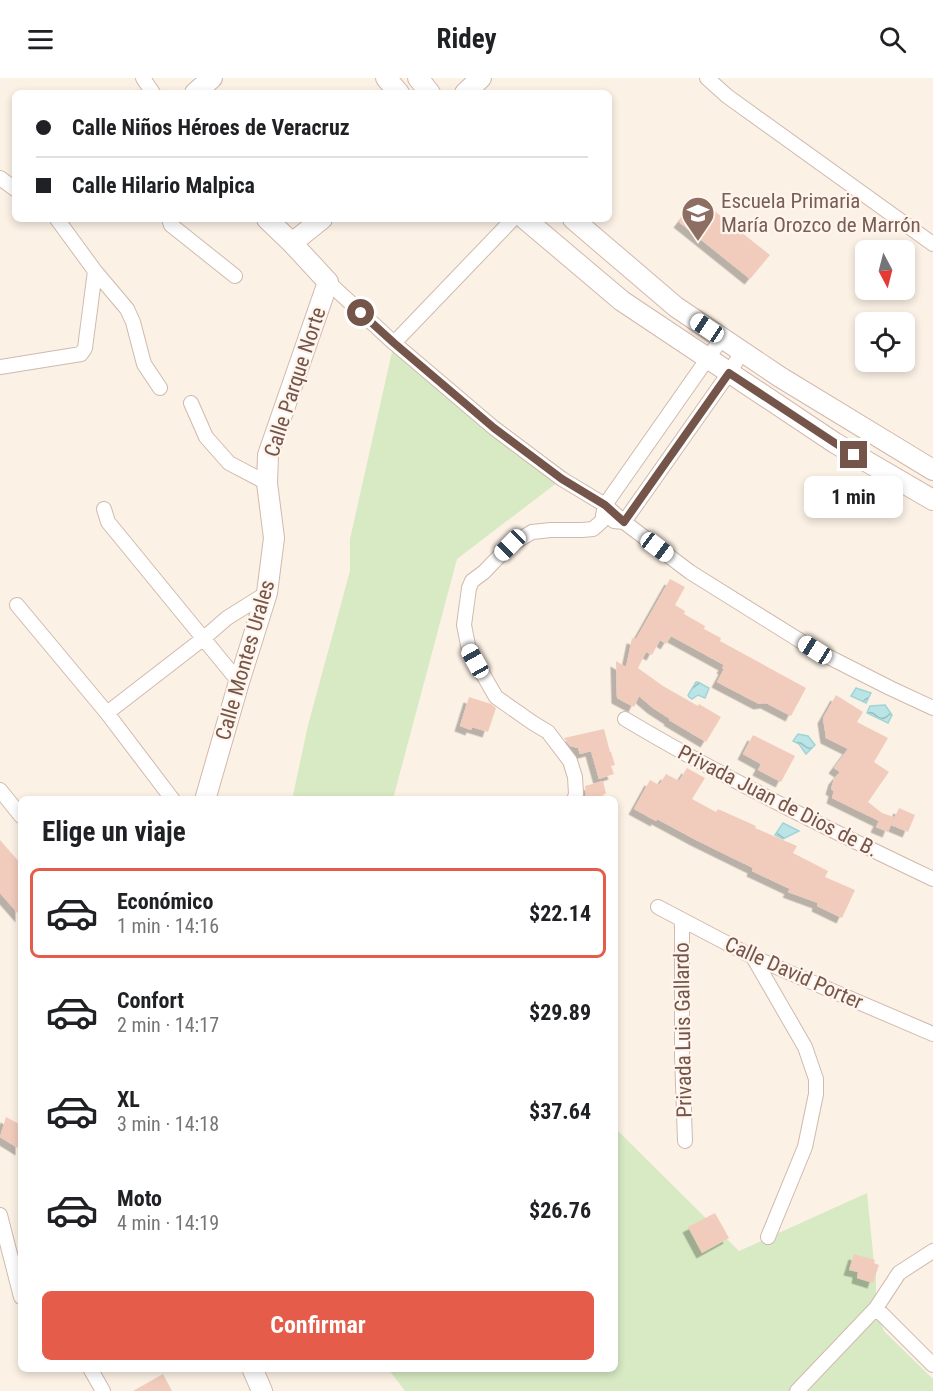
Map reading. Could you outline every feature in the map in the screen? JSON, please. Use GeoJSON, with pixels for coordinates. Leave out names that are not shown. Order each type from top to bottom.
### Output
{"type":"FeatureCollection","features":[{"type":"Feature","properties":{"kind":"street"},"geometry":{"type":"LineString","coordinates":[[198,90],[212,78]]}},
{"type":"Feature","properties":{"kind":"street"},"geometry":{"type":"LineString","coordinates":[[386,78],[396,90]]}},
{"type":"Feature","properties":{"kind":"street"},"geometry":{"type":"LineString","coordinates":[[418,78],[428,90]]}},
{"type":"Feature","properties":{"kind":"street"},"geometry":{"type":"LineString","coordinates":[[468,90],[481,78]]}},
{"type":"Feature","properties":{"kind":"street"},"geometry":{"type":"LineString","coordinates":[[707,78],[727,96],[933,244]]}},
{"type":"Feature","properties":{"kind":"street"},"geometry":{"type":"LineString","coordinates":[[59,222],[95,272],[127,309],[133,322],[144,364],[160,388]]}},
{"type":"Feature","properties":{"kind":"street"},"geometry":{"type":"LineString","coordinates":[[170,222],[235,276]]}},
{"type":"Feature","properties":{"kind":"street"},"geometry":{"type":"LineString","coordinates":[[270,222],[328,282],[394,343],[494,428],[562,479],[605,505],[690,572],[815,650],[933,708]]}},
{"type":"Feature","properties":{"kind":"street"},"geometry":{"type":"LineString","coordinates":[[292,243],[318,222]]}},
{"type":"Feature","properties":{"kind":"street"},"geometry":{"type":"LineString","coordinates":[[394,343],[510,222]]}},
{"type":"Feature","properties":{"kind":"street"},"geometry":{"type":"LineString","coordinates":[[529,222],[622,301],[835,443],[933,500]]}},
{"type":"Feature","properties":{"kind":"street"},"geometry":{"type":"LineString","coordinates":[[577,222],[676,307],[780,377],[933,470]]}},
{"type":"Feature","properties":{"kind":"street"},"geometry":{"type":"LineString","coordinates":[[0,366],[81,354],[85,348],[95,272]]}},
{"type":"Feature","properties":{"kind":"street","name":"Calle Parque Norte"},"geometry":{"type":"LineString","coordinates":[[267,483],[268,455],[328,282]]}},
{"type":"Feature","properties":{"kind":"street"},"geometry":{"type":"LineString","coordinates":[[575,796],[575,777],[570,761],[548,732],[496,697],[469,650],[464,626],[469,588],[472,581],[510,545],[532,532],[593,529],[602,521],[605,505],[722,338]]}},
{"type":"Feature","properties":{"kind":"street"},"geometry":{"type":"LineString","coordinates":[[624,522],[742,352]]}},
{"type":"Feature","properties":{"kind":"street"},"geometry":{"type":"LineString","coordinates":[[191,403],[206,437],[229,463],[267,483]]}},
{"type":"Feature","properties":{"kind":"street","name":"Calle Montes Urales"},"geometry":{"type":"LineString","coordinates":[[206,796],[267,593],[274,538],[267,483]]}},
{"type":"Feature","properties":{"kind":"street"},"geometry":{"type":"LineString","coordinates":[[104,509],[108,522],[239,682]]}},
{"type":"Feature","properties":{"kind":"street"},"geometry":{"type":"LineString","coordinates":[[602,521],[624,522]]}},
{"type":"Feature","properties":{"kind":"street"},"geometry":{"type":"LineString","coordinates":[[107,712],[227,618],[267,593]]}},
{"type":"Feature","properties":{"kind":"street"},"geometry":{"type":"LineString","coordinates":[[17,605],[107,712],[169,796]]}},
{"type":"Feature","properties":{"kind":"street","name":"Privada Juan de Dios de B."},"geometry":{"type":"LineString","coordinates":[[625,719],[664,742],[826,827],[933,879]]}},
{"type":"Feature","properties":{"kind":"street"},"geometry":{"type":"LineString","coordinates":[[0,790],[18,812]]}},
{"type":"Feature","properties":{"kind":"street","name":"Calle David Porter"},"geometry":{"type":"LineString","coordinates":[[658,907],[753,957],[933,1034]]}},
{"type":"Feature","properties":{"kind":"street","name":"Privada Luis Gallardo"},"geometry":{"type":"LineString","coordinates":[[682,920],[682,1055],[685,1141]]}},
{"type":"Feature","properties":{"kind":"street"},"geometry":{"type":"LineString","coordinates":[[753,957],[805,1047],[816,1079],[816,1094],[805,1147],[768,1237]]}},
{"type":"Feature","properties":{"kind":"street"},"geometry":{"type":"LineString","coordinates":[[0,1215],[18,1285]]}},
{"type":"Feature","properties":{"kind":"street"},"geometry":{"type":"LineString","coordinates":[[797,1391],[876,1308],[899,1274],[933,1251]]}},
{"type":"Feature","properties":{"kind":"street"},"geometry":{"type":"LineString","coordinates":[[876,1308],[933,1365]]}},
{"type":"Feature","properties":{"kind":"street"},"geometry":{"type":"LineString","coordinates":[[92,1372],[103,1391]]}},
{"type":"Feature","properties":{"kind":"street"},"geometry":{"type":"LineString","coordinates":[[254,1372],[262,1391]]}},
{"type":"Feature","properties":{"kind":"green space"},"geometry":{"type":"Polygon","coordinates":[[[394,343],[562,479],[457,559],[394,796],[293,796],[308,725],[350,571],[350,539],[394,343]]]}},
{"type":"Feature","properties":{"kind":"green space"},"geometry":{"type":"Polygon","coordinates":[[[618,1131],[739,1251],[867,1193],[876,1273],[876,1308],[884,1331],[933,1379],[933,1391],[405,1391],[391,1372],[618,1372],[618,1131]]]}},
{"type":"Feature","properties":{"kind":"water"},"geometry":{"type":"Polygon","coordinates":[[[696,682],[709,688],[705,698],[698,695],[692,699],[689,697],[696,682]]]}},
{"type":"Feature","properties":{"kind":"water"},"geometry":{"type":"Polygon","coordinates":[[[856,688],[871,693],[866,703],[851,696],[856,688]]]}},
{"type":"Feature","properties":{"kind":"water"},"geometry":{"type":"Polygon","coordinates":[[[885,705],[892,715],[888,723],[867,713],[870,706],[885,705]]]}},
{"type":"Feature","properties":{"kind":"water"},"geometry":{"type":"Polygon","coordinates":[[[798,734],[808,736],[815,745],[806,754],[799,744],[793,741],[798,734]]]}},
{"type":"Feature","properties":{"kind":"water"},"geometry":{"type":"Polygon","coordinates":[[[783,823],[799,831],[783,839],[775,835],[783,823]]]}},
{"type":"Feature","properties":{"kind":"building"},"geometry":{"type":"Polygon","coordinates":[[[698,198],[770,255],[750,279],[679,222],[698,198]]]}},
{"type":"Feature","properties":{"kind":"building"},"geometry":{"type":"Polygon","coordinates":[[[670,579],[685,587],[675,605],[685,611],[684,614],[721,638],[720,641],[806,688],[791,716],[766,703],[759,704],[717,682],[724,665],[671,636],[666,644],[660,640],[652,655],[646,652],[638,668],[663,686],[721,717],[706,742],[669,720],[639,696],[634,707],[617,698],[616,661],[626,667],[632,638],[636,639],[670,579]]]}},
{"type":"Feature","properties":{"kind":"building"},"geometry":{"type":"Polygon","coordinates":[[[836,695],[863,712],[857,722],[888,738],[874,762],[889,772],[868,802],[882,813],[894,817],[888,832],[876,827],[879,821],[832,798],[834,791],[831,789],[834,779],[840,772],[834,768],[848,749],[826,738],[823,718],[836,695]]]}},
{"type":"Feature","properties":{"kind":"building"},"geometry":{"type":"Polygon","coordinates":[[[469,697],[491,704],[496,708],[488,732],[460,726],[469,697]]]}},
{"type":"Feature","properties":{"kind":"building"},"geometry":{"type":"Polygon","coordinates":[[[604,729],[615,765],[611,766],[614,774],[599,779],[591,751],[580,754],[578,748],[570,746],[564,738],[604,729]]]}},
{"type":"Feature","properties":{"kind":"building"},"geometry":{"type":"Polygon","coordinates":[[[753,735],[795,756],[781,782],[758,770],[761,764],[743,754],[753,735]]]}},
{"type":"Feature","properties":{"kind":"building"},"geometry":{"type":"Polygon","coordinates":[[[687,768],[705,778],[692,799],[716,812],[718,809],[797,846],[793,853],[828,871],[825,877],[855,890],[842,918],[817,906],[818,903],[788,892],[790,889],[752,871],[753,868],[634,809],[650,780],[659,785],[666,774],[679,781],[687,768]]]}},
{"type":"Feature","properties":{"kind":"building"},"geometry":{"type":"Polygon","coordinates":[[[603,781],[606,793],[602,796],[586,796],[585,786],[603,781]]]}},
{"type":"Feature","properties":{"kind":"building"},"geometry":{"type":"Polygon","coordinates":[[[899,808],[915,815],[908,832],[891,825],[899,808]]]}},
{"type":"Feature","properties":{"kind":"building"},"geometry":{"type":"Polygon","coordinates":[[[0,840],[18,861],[18,914],[0,893],[0,840]]]}},
{"type":"Feature","properties":{"kind":"building"},"geometry":{"type":"Polygon","coordinates":[[[6,1117],[18,1123],[18,1148],[0,1137],[6,1117]]]}},
{"type":"Feature","properties":{"kind":"building"},"geometry":{"type":"Polygon","coordinates":[[[715,1213],[729,1238],[702,1253],[688,1227],[715,1213]]]}},
{"type":"Feature","properties":{"kind":"building"},"geometry":{"type":"Polygon","coordinates":[[[854,1254],[875,1260],[874,1263],[879,1265],[873,1283],[857,1278],[858,1272],[849,1270],[854,1254]]]}},
{"type":"Feature","properties":{"kind":"building"},"geometry":{"type":"Polygon","coordinates":[[[163,1374],[172,1391],[133,1391],[163,1374]]]}},
{"type":"Feature","properties":{"kind":"place","name":"Escuela Primaria María Orozco de Marrón"},"geometry":{"type":"Point","coordinates":[698,242]}},
{"type":"Feature","properties":{"kind":"route"},"geometry":{"type":"LineString","coordinates":[[361,313],[494,428],[562,479],[605,505],[624,522],[729,373],[854,455]]}}]}
